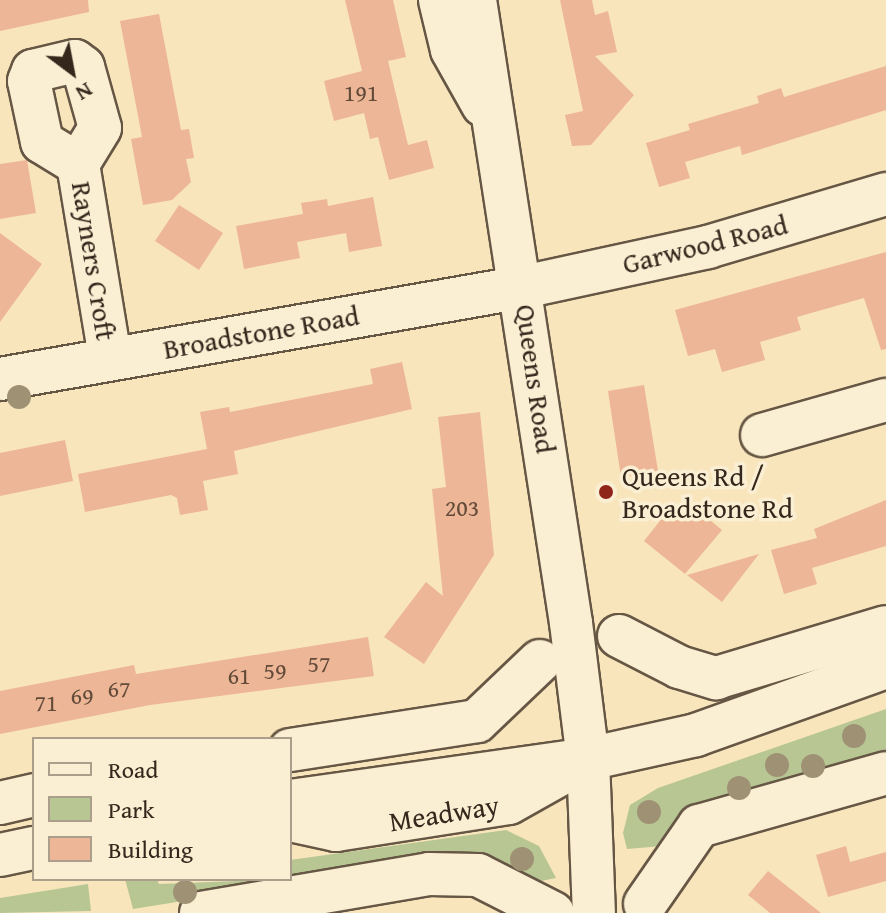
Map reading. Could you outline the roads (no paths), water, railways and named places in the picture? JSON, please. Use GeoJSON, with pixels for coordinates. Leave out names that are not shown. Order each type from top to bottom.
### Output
{"type":"FeatureCollection","features":[{"type":"Feature","properties":{"kind":"street"},"geometry":{"type":"LineString","coordinates":[[440,0],[467,86],[495,120]]}},
{"type":"Feature","properties":{"kind":"street","name":"Queens Road"},"geometry":{"type":"LineString","coordinates":[[475,0],[523,287],[588,759],[594,913]]}},
{"type":"Feature","properties":{"kind":"street","name":"Rayners Croft"},"geometry":{"type":"LineString","coordinates":[[78,164],[110,358]]}},
{"type":"Feature","properties":{"kind":"street","name":"Garwood Road"},"geometry":{"type":"LineString","coordinates":[[523,287],[708,247],[886,194]]}},
{"type":"Feature","properties":{"kind":"street","name":"Broadstone Road"},"geometry":{"type":"LineString","coordinates":[[0,379],[523,287]]}},
{"type":"Feature","properties":{"kind":"street"},"geometry":{"type":"LineString","coordinates":[[762,435],[886,400]]}},
{"type":"Feature","properties":{"kind":"street"},"geometry":{"type":"LineString","coordinates":[[619,636],[679,667],[716,678],[886,627]]}},
{"type":"Feature","properties":{"kind":"street"},"geometry":{"type":"LineString","coordinates":[[292,750],[477,721],[540,661]]}},
{"type":"Feature","properties":{"kind":"street","name":"Meadway"},"geometry":{"type":"LineString","coordinates":[[292,801],[588,759],[706,732],[886,667]]}},
{"type":"Feature","properties":{"kind":"street","name":"Meadway"},"geometry":{"type":"LineString","coordinates":[[292,820],[336,830],[509,803],[588,759]]}},
{"type":"Feature","properties":{"kind":"street"},"geometry":{"type":"LineString","coordinates":[[645,904],[699,826],[886,773]]}},
{"type":"Feature","properties":{"kind":"street"},"geometry":{"type":"LineString","coordinates":[[0,803],[32,795]]}},
{"type":"Feature","properties":{"kind":"street"},"geometry":{"type":"LineString","coordinates":[[0,855],[32,848]]}},
{"type":"Feature","properties":{"kind":"street","name":"Meadway"},"geometry":{"type":"LineString","coordinates":[[201,913],[429,874],[478,875],[553,913]]}},
{"type":"Feature","properties":{"kind":"place","name":"Queens Rd / Broadstone Rd"},"geometry":{"type":"Point","coordinates":[606,492]}}]}
